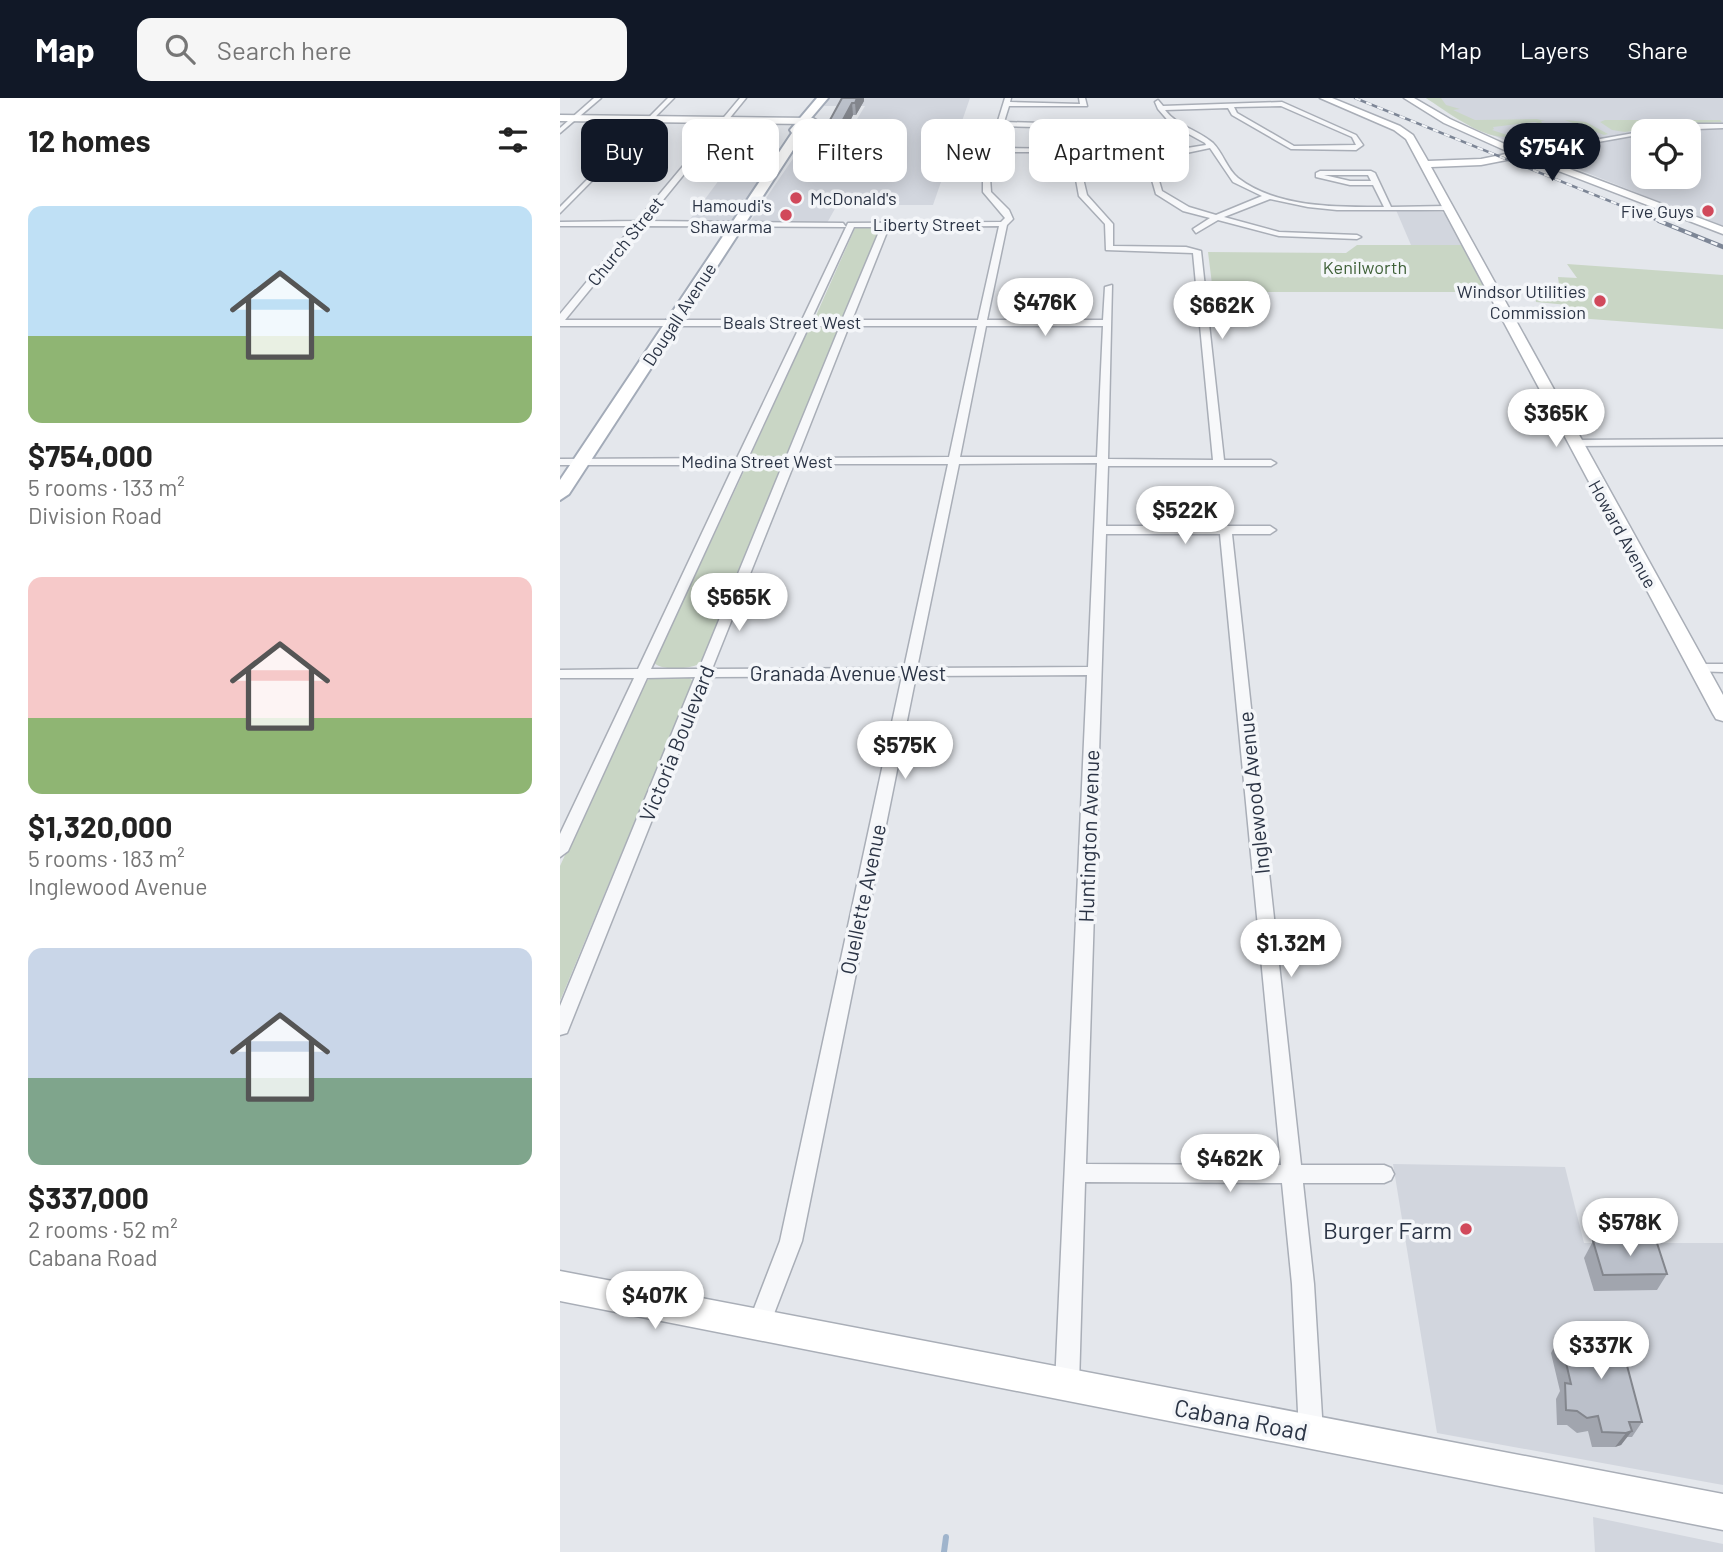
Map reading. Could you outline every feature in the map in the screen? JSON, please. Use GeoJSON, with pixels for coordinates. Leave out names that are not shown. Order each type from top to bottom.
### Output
{"type":"FeatureCollection","features":[{"type":"Feature","properties":{"kind":"main road","name":"Dougall Avenue"},"geometry":{"type":"LineString","coordinates":[[810,119],[819,111],[819,103]]}},
{"type":"Feature","properties":{"kind":"main road","name":"Dougall Avenue"},"geometry":{"type":"LineString","coordinates":[[560,494],[793,142]]}},
{"type":"Feature","properties":{"kind":"street"},"geometry":{"type":"LineString","coordinates":[[560,131],[597,98]]}},
{"type":"Feature","properties":{"kind":"street"},"geometry":{"type":"LineString","coordinates":[[650,119],[671,98]]}},
{"type":"Feature","properties":{"kind":"street","name":"Church Street"},"geometry":{"type":"LineString","coordinates":[[726,119],[743,98]]}},
{"type":"Feature","properties":{"kind":"street"},"geometry":{"type":"LineString","coordinates":[[1029,125],[1000,124],[1007,101],[1084,106],[1082,98]]}},
{"type":"Feature","properties":{"kind":"street"},"geometry":{"type":"LineString","coordinates":[[1157,98],[1163,115],[1169,119]]}},
{"type":"Feature","properties":{"kind":"street","name":"Howard Avenue"},"geometry":{"type":"LineString","coordinates":[[1324,98],[1404,132],[1425,164],[1723,714]]}},
{"type":"Feature","properties":{"kind":"street"},"geometry":{"type":"LineString","coordinates":[[1408,98],[1447,121],[1723,231]]}},
{"type":"Feature","properties":{"kind":"street"},"geometry":{"type":"LineString","coordinates":[[1422,98],[1465,124],[1526,153]]}},
{"type":"Feature","properties":{"kind":"street"},"geometry":{"type":"LineString","coordinates":[[1160,108],[1282,104],[1354,136],[1360,145],[1356,148],[1293,148],[1234,114],[1231,107]]}},
{"type":"Feature","properties":{"kind":"street"},"geometry":{"type":"LineString","coordinates":[[560,118],[581,119]]}},
{"type":"Feature","properties":{"kind":"street"},"geometry":{"type":"LineString","coordinates":[[1701,126],[1723,126]]}},
{"type":"Feature","properties":{"kind":"street"},"geometry":{"type":"LineString","coordinates":[[1189,132],[1213,146],[1235,180],[1270,196],[1337,207],[1447,208]]}},
{"type":"Feature","properties":{"kind":"street"},"geometry":{"type":"LineString","coordinates":[[1425,164],[1475,163],[1631,134]]}},
{"type":"Feature","properties":{"kind":"street"},"geometry":{"type":"LineString","coordinates":[[1213,146],[1156,155],[1149,159],[1159,192],[1170,201],[1279,234],[1357,237]]}},
{"type":"Feature","properties":{"kind":"street"},"geometry":{"type":"LineString","coordinates":[[1003,224],[1009,215],[990,201],[985,184],[995,150],[1074,150],[1083,197],[1109,224],[1110,248],[1186,248],[1197,251],[1219,463]]}},
{"type":"Feature","properties":{"kind":"street","name":"Church Street"},"geometry":{"type":"LineString","coordinates":[[560,322],[682,172]]}},
{"type":"Feature","properties":{"kind":"street"},"geometry":{"type":"LineString","coordinates":[[1376,183],[1329,181],[1320,177],[1320,173],[1371,173],[1376,183],[1388,208]]}},
{"type":"Feature","properties":{"kind":"street"},"geometry":{"type":"LineString","coordinates":[[560,211],[588,182]]}},
{"type":"Feature","properties":{"kind":"street"},"geometry":{"type":"LineString","coordinates":[[1196,231],[1217,217],[1270,196]]}},
{"type":"Feature","properties":{"kind":"street","name":"Liberty Street"},"geometry":{"type":"LineString","coordinates":[[560,224],[1003,224]]}},
{"type":"Feature","properties":{"kind":"street","name":"Ouellette Avenue"},"geometry":{"type":"LineString","coordinates":[[759,1324],[790,1241],[1003,224]]}},
{"type":"Feature","properties":{"kind":"street"},"geometry":{"type":"LineString","coordinates":[[560,851],[806,322],[847,225]]}},
{"type":"Feature","properties":{"kind":"street","name":"Victoria Boulevard"},"geometry":{"type":"LineString","coordinates":[[560,1028],[886,225]]}},
{"type":"Feature","properties":{"kind":"street","name":"Huntington Avenue"},"geometry":{"type":"LineString","coordinates":[[1068,1385],[1109,287]]}},
{"type":"Feature","properties":{"kind":"street","name":"Beals Street West"},"geometry":{"type":"LineString","coordinates":[[560,322],[1108,323]]}},
{"type":"Feature","properties":{"kind":"street"},"geometry":{"type":"LineString","coordinates":[[1574,443],[1723,442]]}},
{"type":"Feature","properties":{"kind":"street","name":"Medina Street West"},"geometry":{"type":"LineString","coordinates":[[560,462],[953,460],[1271,463]]}},
{"type":"Feature","properties":{"kind":"street"},"geometry":{"type":"LineString","coordinates":[[1100,530],[1270,530]]}},
{"type":"Feature","properties":{"kind":"street","name":"Inglewood Avenue"},"geometry":{"type":"LineString","coordinates":[[1226,530],[1303,1284],[1311,1433]]}},
{"type":"Feature","properties":{"kind":"street"},"geometry":{"type":"LineString","coordinates":[[1697,668],[1723,668]]}},
{"type":"Feature","properties":{"kind":"street","name":"Granada Avenue West"},"geometry":{"type":"LineString","coordinates":[[560,674],[1094,671]]}},
{"type":"Feature","properties":{"kind":"street"},"geometry":{"type":"LineString","coordinates":[[1076,1173],[1384,1174]]}},
{"type":"Feature","properties":{"kind":"street","name":"Cabana Road"},"geometry":{"type":"LineString","coordinates":[[560,1286],[1723,1513]]}},
{"type":"Feature","properties":{"kind":"shaded area"},"geometry":{"type":"Polygon","coordinates":[[[829,98],[970,98],[963,119],[921,119],[921,182],[941,182],[933,205],[837,205],[827,223],[749,223],[793,159],[793,182],[907,182],[907,119],[857,119],[865,106],[824,106],[829,98]]]}},
{"type":"Feature","properties":{"kind":"shaded area"},"geometry":{"type":"Polygon","coordinates":[[[1426,98],[1723,98],[1723,227],[1482,131],[1426,98]]]}},
{"type":"Feature","properties":{"kind":"shaded area"},"geometry":{"type":"Polygon","coordinates":[[[718,182],[758,182],[732,222],[688,222],[718,182]]]}},
{"type":"Feature","properties":{"kind":"shaded area"},"geometry":{"type":"Polygon","coordinates":[[[1396,210],[1442,212],[1448,216],[1464,245],[1411,245],[1396,210]]]}},
{"type":"Feature","properties":{"kind":"shaded area"},"geometry":{"type":"Polygon","coordinates":[[[1393,1164],[1565,1167],[1584,1243],[1723,1243],[1723,1485],[1437,1433],[1393,1164]]]}},
{"type":"Feature","properties":{"kind":"shaded area"},"geometry":{"type":"Polygon","coordinates":[[[1593,1517],[1723,1544],[1723,1552],[1595,1552],[1593,1517]]]}},
{"type":"Feature","properties":{"kind":"green space"},"geometry":{"type":"Polygon","coordinates":[[[1426,98],[1441,98],[1446,105],[1460,109],[1453,110],[1475,120],[1537,119],[1583,139],[1602,135],[1578,141],[1575,140],[1577,138],[1535,122],[1493,127],[1492,130],[1510,136],[1500,137],[1466,124],[1426,98]]]}},
{"type":"Feature","properties":{"kind":"green space"},"geometry":{"type":"Polygon","coordinates":[[[1565,120],[1586,122],[1608,134],[1604,135],[1565,120]]]}},
{"type":"Feature","properties":{"kind":"green space"},"geometry":{"type":"Polygon","coordinates":[[[1631,120],[1631,131],[1612,130],[1600,122],[1631,120]]]}},
{"type":"Feature","properties":{"kind":"green space"},"geometry":{"type":"Polygon","coordinates":[[[1701,120],[1720,120],[1722,122],[1701,123],[1701,120]]]}},
{"type":"Feature","properties":{"kind":"green space"},"geometry":{"type":"Polygon","coordinates":[[[856,226],[883,226],[843,319],[814,320],[856,226]]]}},
{"type":"Feature","properties":{"kind":"green space","name":"Kenilworth"},"geometry":{"type":"Polygon","coordinates":[[[1357,245],[1464,245],[1489,292],[1213,292],[1208,252],[1346,253],[1357,245]]]}},
{"type":"Feature","properties":{"kind":"green space"},"geometry":{"type":"Polygon","coordinates":[[[1567,264],[1723,275],[1723,329],[1577,318],[1568,305],[1536,302],[1534,289],[1560,292],[1558,277],[1577,278],[1567,264]]]}},
{"type":"Feature","properties":{"kind":"green space"},"geometry":{"type":"Polygon","coordinates":[[[841,325],[788,456],[750,457],[809,327],[841,325]]]}},
{"type":"Feature","properties":{"kind":"green space"},"geometry":{"type":"Polygon","coordinates":[[[752,464],[779,464],[784,467],[702,662],[685,668],[658,666],[654,663],[746,467],[752,464]]]}},
{"type":"Feature","properties":{"kind":"green space"},"geometry":{"type":"Polygon","coordinates":[[[688,677],[693,681],[560,1001],[560,866],[645,681],[653,678],[688,677]]]}},
{"type":"Feature","properties":{"kind":"building"},"geometry":{"type":"Polygon","coordinates":[[[842,98],[857,98],[843,119],[831,119],[842,98]]]}},
{"type":"Feature","properties":{"kind":"building"},"geometry":{"type":"Polygon","coordinates":[[[1656,1240],[1667,1274],[1603,1275],[1593,1241],[1656,1240]]]}},
{"type":"Feature","properties":{"kind":"building"},"geometry":{"type":"Polygon","coordinates":[[[1602,1327],[1617,1328],[1642,1422],[1629,1422],[1632,1431],[1626,1433],[1602,1432],[1598,1416],[1587,1418],[1577,1411],[1566,1410],[1565,1383],[1571,1384],[1560,1337],[1604,1337],[1602,1327]]]}},
{"type":"Feature","properties":{"kind":"waterway"},"geometry":{"type":"LineString","coordinates":[[944,1552],[946,1537]]}},
{"type":"Feature","properties":{"kind":"railway"},"geometry":{"type":"LineString","coordinates":[[1355,98],[1664,223]]}},
{"type":"Feature","properties":{"kind":"railway"},"geometry":{"type":"LineString","coordinates":[[1659,221],[1723,247]]}},
{"type":"Feature","properties":{"kind":"place","name":"McDonald's"},"geometry":{"type":"Point","coordinates":[796,198]}},
{"type":"Feature","properties":{"kind":"place","name":"Five Guys"},"geometry":{"type":"Point","coordinates":[1708,211]}},
{"type":"Feature","properties":{"kind":"place","name":"Hamoudi's Shawarma"},"geometry":{"type":"Point","coordinates":[786,215]}},
{"type":"Feature","properties":{"kind":"place","name":"Windsor Utilities Commission"},"geometry":{"type":"Point","coordinates":[1600,301]}},
{"type":"Feature","properties":{"kind":"place","name":"Burger Farm"},"geometry":{"type":"Point","coordinates":[1466,1229]}}]}
